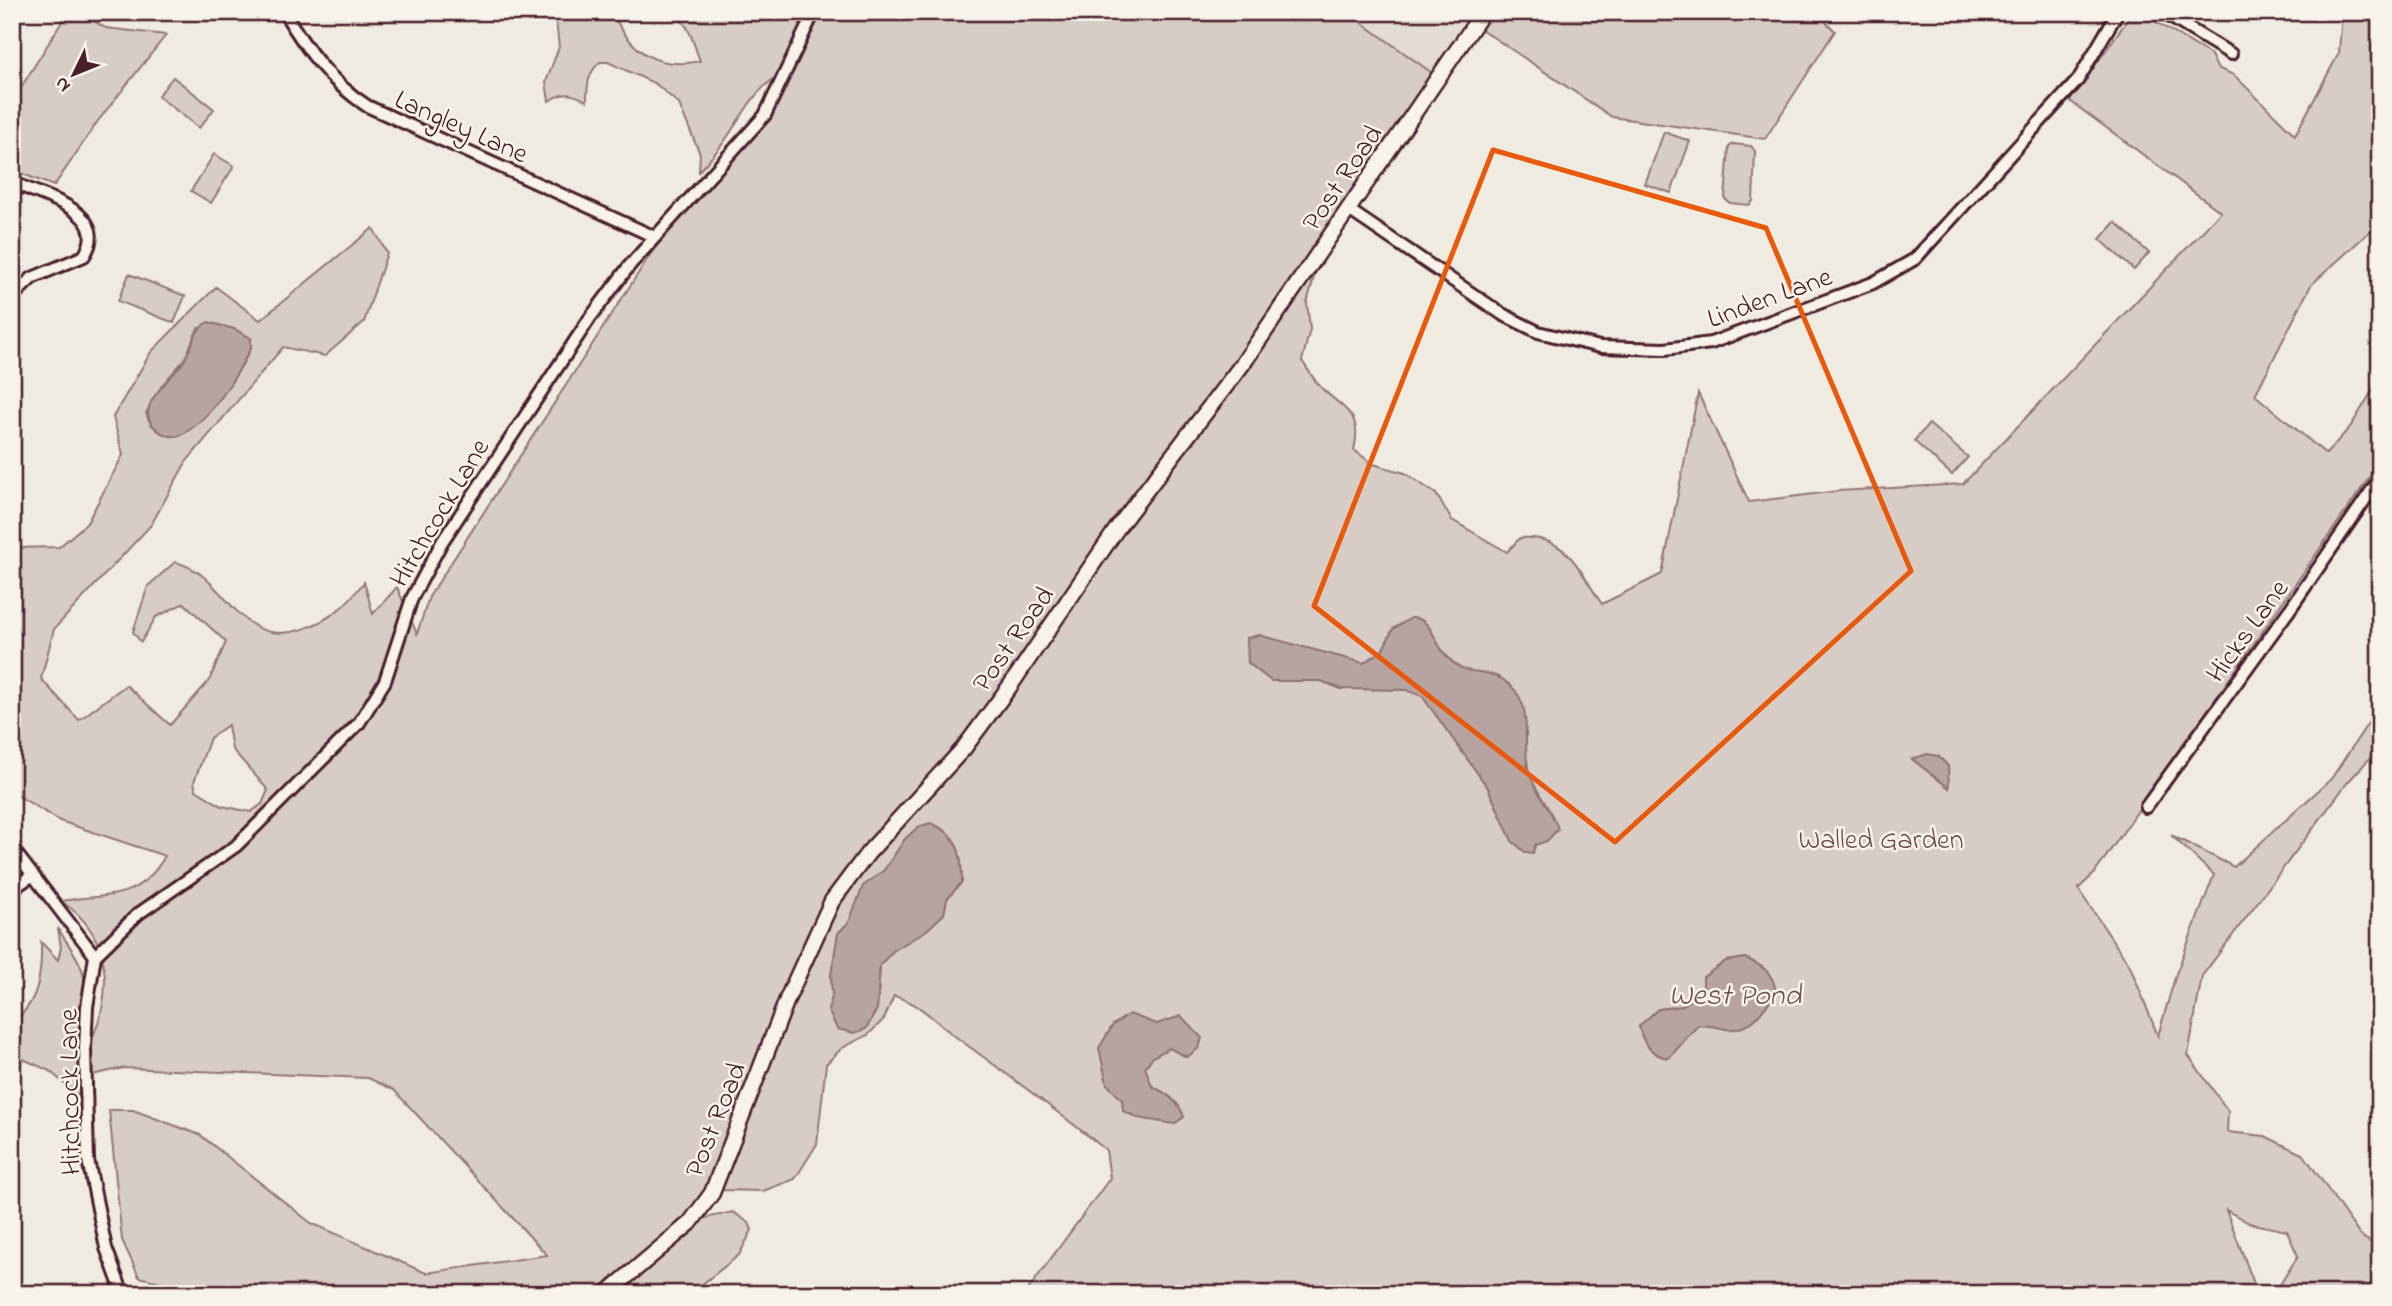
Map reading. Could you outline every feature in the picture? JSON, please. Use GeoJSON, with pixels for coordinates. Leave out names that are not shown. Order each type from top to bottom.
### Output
{"type":"FeatureCollection","features":[{"type":"Feature","properties":{"kind":"main road","name":"Post Road"},"geometry":{"type":"LineString","coordinates":[[606,1294],[690,1223],[712,1193],[804,957],[840,889],[868,853],[964,748],[1149,486],[1244,362],[1483,12]]}},
{"type":"Feature","properties":{"kind":"street","name":"Langley Lane"},"geometry":{"type":"LineString","coordinates":[[284,12],[309,54],[329,77],[367,106],[655,237]]}},
{"type":"Feature","properties":{"kind":"street","name":"Hitchcock Lane"},"geometry":{"type":"LineString","coordinates":[[123,1294],[106,1248],[88,1160],[85,1049],[87,1007],[96,956],[138,914],[236,846],[359,723],[385,681],[412,598],[442,542],[590,318],[655,237],[765,116],[814,12]]}},
{"type":"Feature","properties":{"kind":"street","name":"Linden Lane"},"geometry":{"type":"LineString","coordinates":[[1349,210],[1502,314],[1538,332],[1600,347],[1665,349],[1711,343],[1873,283],[1915,259],[2078,80],[2118,12]]}},
{"type":"Feature","properties":{"kind":"street"},"geometry":{"type":"LineString","coordinates":[[2162,12],[2231,54]]}},
{"type":"Feature","properties":{"kind":"street"},"geometry":{"type":"LineString","coordinates":[[12,182],[65,202],[90,229],[92,237],[84,256],[32,278],[12,296]]}},
{"type":"Feature","properties":{"kind":"street","name":"Hicks Lane"},"geometry":{"type":"LineString","coordinates":[[2146,807],[2295,602],[2380,478]]}},
{"type":"Feature","properties":{"kind":"street"},"geometry":{"type":"LineString","coordinates":[[12,848],[96,956]]}},
{"type":"Feature","properties":{"kind":"street"},"geometry":{"type":"LineString","coordinates":[[12,889],[33,875]]}},
{"type":"Feature","properties":{"kind":"highlighted area"},"geometry":{"type":"Polygon","coordinates":[[[1493,150],[1766,228],[1911,571],[1615,842],[1314,606],[1493,150]]]}},
{"type":"Feature","properties":{"kind":"shaded area"},"geometry":{"type":"Polygon","coordinates":[[[1347,12],[1483,12],[1439,78],[1347,12]]]}},
{"type":"Feature","properties":{"kind":"green space"},"geometry":{"type":"Polygon","coordinates":[[[68,12],[78,12],[106,28],[166,35],[98,121],[54,186],[12,170],[12,102],[68,12]]]}},
{"type":"Feature","properties":{"kind":"green space","name":"Walled Garden"},"geometry":{"type":"Polygon","coordinates":[[[555,12],[612,12],[628,38],[647,55],[670,63],[684,63],[700,61],[687,28],[671,12],[1347,12],[1439,78],[1322,248],[1307,303],[1310,329],[1302,361],[1318,384],[1353,418],[1356,426],[1354,450],[1373,464],[1405,473],[1436,494],[1452,520],[1507,552],[1520,538],[1536,538],[1561,548],[1579,568],[1602,604],[1662,574],[1698,393],[1749,502],[1838,491],[1963,484],[2221,212],[2070,101],[2133,12],[2139,12],[2211,55],[2217,68],[2234,75],[2295,135],[2339,53],[2342,12],[2380,12],[2380,222],[2311,285],[2255,395],[2326,454],[2351,426],[2380,378],[2380,462],[2094,874],[2078,889],[2130,966],[2158,1036],[2176,974],[2214,875],[2171,835],[2234,867],[2331,779],[2380,705],[2380,747],[2348,782],[2202,976],[2188,1055],[2228,1111],[2227,1132],[2265,1136],[2304,1155],[2359,1234],[2380,1250],[2380,1294],[2274,1294],[2298,1256],[2287,1231],[2249,1223],[2226,1210],[2258,1294],[1025,1294],[1110,1178],[1106,1150],[920,1008],[894,996],[884,1019],[868,1035],[842,1048],[826,1064],[817,1144],[795,1179],[763,1191],[718,1190],[705,1218],[733,1212],[749,1223],[752,1230],[739,1255],[695,1290],[696,1294],[210,1294],[139,1277],[122,1240],[109,1110],[133,1110],[200,1135],[311,1223],[426,1273],[547,1255],[394,1090],[368,1078],[124,1068],[92,1075],[77,1095],[50,1071],[12,1054],[12,1023],[28,1006],[37,987],[41,942],[58,960],[61,947],[58,928],[76,957],[84,978],[79,1037],[81,1060],[100,1018],[105,974],[93,934],[80,917],[61,901],[107,896],[132,889],[155,871],[165,856],[60,821],[12,792],[12,548],[59,547],[87,523],[123,455],[113,417],[151,352],[216,287],[260,320],[373,228],[387,253],[364,322],[325,356],[283,347],[186,462],[151,525],[54,629],[41,679],[79,720],[126,685],[170,725],[209,681],[226,642],[184,603],[156,617],[141,642],[133,632],[148,586],[175,562],[193,569],[208,580],[233,608],[261,629],[278,633],[300,630],[320,622],[343,605],[364,582],[373,614],[397,587],[417,634],[429,597],[650,255],[693,198],[741,145],[787,71],[760,91],[722,145],[699,171],[700,154],[679,104],[656,84],[608,62],[600,62],[589,79],[587,101],[568,94],[549,101],[546,82],[559,47],[555,12]],[[198,328],[185,359],[162,385],[146,413],[156,429],[162,433],[175,435],[188,430],[201,420],[226,389],[251,348],[251,339],[198,328]],[[228,725],[210,738],[194,782],[196,790],[222,806],[251,812],[262,804],[268,790],[232,749],[228,725]],[[880,966],[832,997],[828,1010],[866,1029],[877,1009],[880,966]]]}},
{"type":"Feature","properties":{"kind":"green space"},"geometry":{"type":"Polygon","coordinates":[[[1483,12],[1816,12],[1835,31],[1765,139],[1612,117],[1475,25],[1483,12]]]}},
{"type":"Feature","properties":{"kind":"green space"},"geometry":{"type":"Polygon","coordinates":[[[173,77],[214,109],[199,128],[158,96],[173,77]]]}},
{"type":"Feature","properties":{"kind":"green space"},"geometry":{"type":"Polygon","coordinates":[[[1664,132],[1690,141],[1671,193],[1645,184],[1664,132]]]}},
{"type":"Feature","properties":{"kind":"green space"},"geometry":{"type":"Polygon","coordinates":[[[1733,144],[1751,146],[1755,151],[1753,201],[1749,205],[1730,203],[1725,199],[1729,147],[1733,144]]]}},
{"type":"Feature","properties":{"kind":"green space"},"geometry":{"type":"Polygon","coordinates":[[[214,154],[234,166],[211,203],[191,191],[214,154]]]}},
{"type":"Feature","properties":{"kind":"green space"},"geometry":{"type":"Polygon","coordinates":[[[2115,222],[2149,253],[2134,270],[2100,239],[2115,222]]]}},
{"type":"Feature","properties":{"kind":"green space"},"geometry":{"type":"Polygon","coordinates":[[[129,274],[185,296],[174,323],[118,301],[129,274]]]}},
{"type":"Feature","properties":{"kind":"green space"},"geometry":{"type":"Polygon","coordinates":[[[1929,424],[1968,457],[1952,475],[1914,441],[1929,424]]]}},
{"type":"Feature","properties":{"kind":"water"},"geometry":{"type":"Polygon","coordinates":[[[208,322],[234,329],[251,338],[251,348],[231,383],[205,416],[182,435],[165,435],[151,423],[148,414],[150,405],[154,396],[183,362],[198,330],[208,322]]]}},
{"type":"Feature","properties":{"kind":"water"},"geometry":{"type":"Polygon","coordinates":[[[1411,618],[1423,621],[1428,626],[1441,649],[1453,662],[1467,670],[1502,679],[1520,698],[1526,721],[1529,772],[1558,829],[1547,841],[1535,845],[1533,853],[1525,852],[1512,841],[1488,788],[1422,696],[1406,690],[1341,689],[1321,681],[1271,681],[1248,663],[1247,638],[1259,635],[1363,663],[1382,651],[1393,629],[1411,618]]]}},
{"type":"Feature","properties":{"kind":"water"},"geometry":{"type":"Polygon","coordinates":[[[1927,754],[1938,756],[1948,766],[1949,788],[1912,759],[1927,754]]]}},
{"type":"Feature","properties":{"kind":"water"},"geometry":{"type":"Polygon","coordinates":[[[930,823],[947,832],[957,846],[962,882],[947,899],[944,914],[927,930],[893,951],[880,965],[877,1009],[866,1029],[854,1033],[837,1029],[828,1010],[832,997],[831,975],[838,933],[849,922],[863,886],[884,870],[905,839],[918,827],[930,823]]]}},
{"type":"Feature","properties":{"kind":"water","name":"West Pond"},"geometry":{"type":"Polygon","coordinates":[[[1745,958],[1766,970],[1776,992],[1756,1018],[1735,1029],[1698,1025],[1669,1058],[1648,1047],[1639,1026],[1658,1009],[1682,1006],[1703,990],[1703,977],[1726,961],[1745,958]]]}},
{"type":"Feature","properties":{"kind":"water"},"geometry":{"type":"Polygon","coordinates":[[[1129,1014],[1157,1024],[1181,1016],[1202,1038],[1199,1048],[1187,1057],[1169,1048],[1153,1057],[1145,1067],[1152,1086],[1171,1098],[1182,1111],[1184,1117],[1174,1124],[1138,1118],[1123,1111],[1122,1100],[1107,1084],[1099,1048],[1113,1025],[1129,1014]]]}}]}
